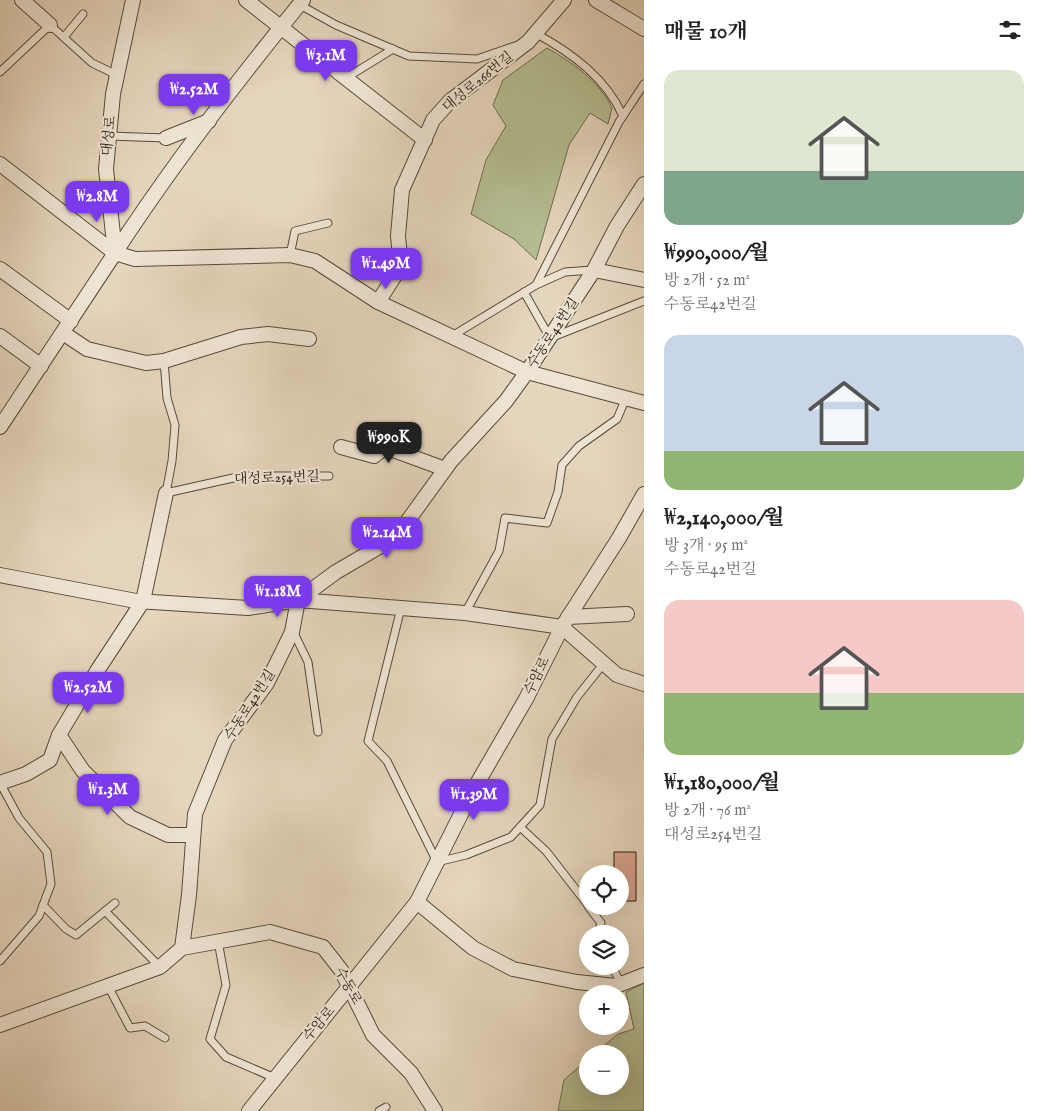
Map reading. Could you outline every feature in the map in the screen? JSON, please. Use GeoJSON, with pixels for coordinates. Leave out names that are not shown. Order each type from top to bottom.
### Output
{"type":"FeatureCollection","features":[{"type":"Feature","properties":{"kind":"street"},"geometry":{"type":"LineString","coordinates":[[22,0],[50,25]]}},
{"type":"Feature","properties":{"kind":"street","name":"대성로"},"geometry":{"type":"LineString","coordinates":[[115,253],[106,169],[117,75],[133,0]]}},
{"type":"Feature","properties":{"kind":"street"},"geometry":{"type":"LineString","coordinates":[[246,0],[425,140]]}},
{"type":"Feature","properties":{"kind":"street","name":"대성로266번길"},"geometry":{"type":"LineString","coordinates":[[378,302],[401,266],[398,236],[402,190],[433,120],[450,102],[532,38],[564,0]]}},
{"type":"Feature","properties":{"kind":"street"},"geometry":{"type":"LineString","coordinates":[[596,0],[644,30]]}},
{"type":"Feature","properties":{"kind":"street"},"geometry":{"type":"LineString","coordinates":[[0,427],[5,413],[41,366],[151,197],[302,2]]}},
{"type":"Feature","properties":{"kind":"street"},"geometry":{"type":"LineString","coordinates":[[166,138],[209,120]]}},
{"type":"Feature","properties":{"kind":"street"},"geometry":{"type":"LineString","coordinates":[[0,164],[115,253],[135,259],[290,255],[315,261],[378,302],[527,372],[644,403]]}},
{"type":"Feature","properties":{"kind":"street","name":"수동로42번길"},"geometry":{"type":"LineString","coordinates":[[182,948],[195,814],[226,740],[267,683],[292,631],[298,600],[336,572],[396,536],[445,469],[506,401],[527,372],[594,270],[617,226],[644,184]]}},
{"type":"Feature","properties":{"kind":"street"},"geometry":{"type":"LineString","coordinates":[[0,268],[71,321]]}},
{"type":"Feature","properties":{"kind":"street"},"geometry":{"type":"LineString","coordinates":[[594,270],[644,280]]}},
{"type":"Feature","properties":{"kind":"street"},"geometry":{"type":"LineString","coordinates":[[63,333],[87,350],[146,363],[164,361],[240,337],[268,334],[310,339]]}},
{"type":"Feature","properties":{"kind":"street"},"geometry":{"type":"LineString","coordinates":[[0,336],[41,366]]}},
{"type":"Feature","properties":{"kind":"street"},"geometry":{"type":"LineString","coordinates":[[341,447],[374,456],[385,447],[445,469]]}},
{"type":"Feature","properties":{"kind":"street"},"geometry":{"type":"LineString","coordinates":[[0,783],[26,774],[50,760],[59,735],[97,670],[143,601],[166,493]]}},
{"type":"Feature","properties":{"kind":"street","name":"수암로"},"geometry":{"type":"LineString","coordinates":[[250,1111],[417,902],[471,794],[526,699],[565,622],[619,538],[644,494]]}},
{"type":"Feature","properties":{"kind":"street"},"geometry":{"type":"LineString","coordinates":[[0,575],[143,601],[248,608],[298,600],[565,622],[627,614]]}},
{"type":"Feature","properties":{"kind":"street"},"geometry":{"type":"LineString","coordinates":[[565,622],[604,664],[617,675],[644,684]]}},
{"type":"Feature","properties":{"kind":"street"},"geometry":{"type":"LineString","coordinates":[[59,735],[83,770],[130,817],[168,836],[193,835]]}},
{"type":"Feature","properties":{"kind":"street"},"geometry":{"type":"LineString","coordinates":[[417,902],[473,948],[513,969],[577,982],[616,986],[644,975]]}},
{"type":"Feature","properties":{"kind":"street","name":"수동로"},"geometry":{"type":"LineString","coordinates":[[0,1025],[160,967],[182,948],[270,932],[323,947],[341,970],[351,987],[373,1035],[411,1073],[435,1111]]}},
{"type":"Feature","properties":{"kind":"lane"},"geometry":{"type":"LineString","coordinates":[[302,2],[336,25],[409,56],[477,60],[532,38],[556,44],[589,69],[614,96],[623,116]]}},
{"type":"Feature","properties":{"kind":"lane"},"geometry":{"type":"LineString","coordinates":[[64,38],[83,14]]}},
{"type":"Feature","properties":{"kind":"lane"},"geometry":{"type":"LineString","coordinates":[[0,72],[50,25],[92,63],[117,75]]}},
{"type":"Feature","properties":{"kind":"lane"},"geometry":{"type":"LineString","coordinates":[[345,79],[393,49]]}},
{"type":"Feature","properties":{"kind":"lane"},"geometry":{"type":"LineString","coordinates":[[536,285],[623,116],[644,84]]}},
{"type":"Feature","properties":{"kind":"lane"},"geometry":{"type":"LineString","coordinates":[[109,136],[166,138]]}},
{"type":"Feature","properties":{"kind":"lane"},"geometry":{"type":"LineString","coordinates":[[290,255],[295,231],[328,223]]}},
{"type":"Feature","properties":{"kind":"lane"},"geometry":{"type":"LineString","coordinates":[[450,337],[536,285],[564,272],[594,270]]}},
{"type":"Feature","properties":{"kind":"lane"},"geometry":{"type":"LineString","coordinates":[[524,292],[550,338],[644,301]]}},
{"type":"Feature","properties":{"kind":"lane"},"geometry":{"type":"LineString","coordinates":[[164,361],[167,398],[175,425],[172,461],[166,493]]}},
{"type":"Feature","properties":{"kind":"lane"},"geometry":{"type":"LineString","coordinates":[[465,613],[499,551],[505,518],[546,522],[558,492],[562,465],[579,446],[617,419],[626,398]]}},
{"type":"Feature","properties":{"kind":"lane","name":"대성로254번길"},"geometry":{"type":"LineString","coordinates":[[166,493],[242,476],[330,476]]}},
{"type":"Feature","properties":{"kind":"lane"},"geometry":{"type":"LineString","coordinates":[[402,608],[368,741],[387,761],[437,862],[466,855],[511,837],[540,805],[552,739],[576,697],[604,664]]}},
{"type":"Feature","properties":{"kind":"lane"},"geometry":{"type":"LineString","coordinates":[[292,631],[308,662],[318,732]]}},
{"type":"Feature","properties":{"kind":"lane"},"geometry":{"type":"LineString","coordinates":[[0,783],[19,818],[47,852],[51,884],[39,916],[0,961]]}},
{"type":"Feature","properties":{"kind":"lane"},"geometry":{"type":"LineString","coordinates":[[520,827],[546,851],[579,894]]}},
{"type":"Feature","properties":{"kind":"lane"},"geometry":{"type":"LineString","coordinates":[[43,905],[66,929],[76,935],[115,903]]}},
{"type":"Feature","properties":{"kind":"lane"},"geometry":{"type":"LineString","coordinates":[[106,911],[160,967]]}},
{"type":"Feature","properties":{"kind":"lane"},"geometry":{"type":"LineString","coordinates":[[218,941],[226,984],[210,1038],[226,1057],[275,1078]]}},
{"type":"Feature","properties":{"kind":"lane"},"geometry":{"type":"LineString","coordinates":[[616,975],[621,984]]}},
{"type":"Feature","properties":{"kind":"lane"},"geometry":{"type":"LineString","coordinates":[[108,986],[130,1028],[145,1026],[165,1038]]}},
{"type":"Feature","properties":{"kind":"lane"},"geometry":{"type":"LineString","coordinates":[[379,1111],[386,1107]]}},
{"type":"Feature","properties":{"kind":"green space"},"geometry":{"type":"Polygon","coordinates":[[[547,48],[593,81],[612,108],[608,124],[590,113],[569,145],[536,260],[514,239],[471,214],[486,160],[506,126],[493,105],[503,80],[547,48]]]}},
{"type":"Feature","properties":{"kind":"green space"},"geometry":{"type":"Polygon","coordinates":[[[644,983],[644,1111],[558,1111],[564,1080],[579,1067],[579,1095],[629,1095],[629,1045],[605,1045],[617,1035],[629,1035],[629,1031],[634,1029],[629,1006],[629,990],[644,983]]]}},
{"type":"Feature","properties":{"kind":"building"},"geometry":{"type":"Polygon","coordinates":[[[614,852],[636,852],[636,901],[629,901],[629,865],[614,865],[614,852]]]}}]}
